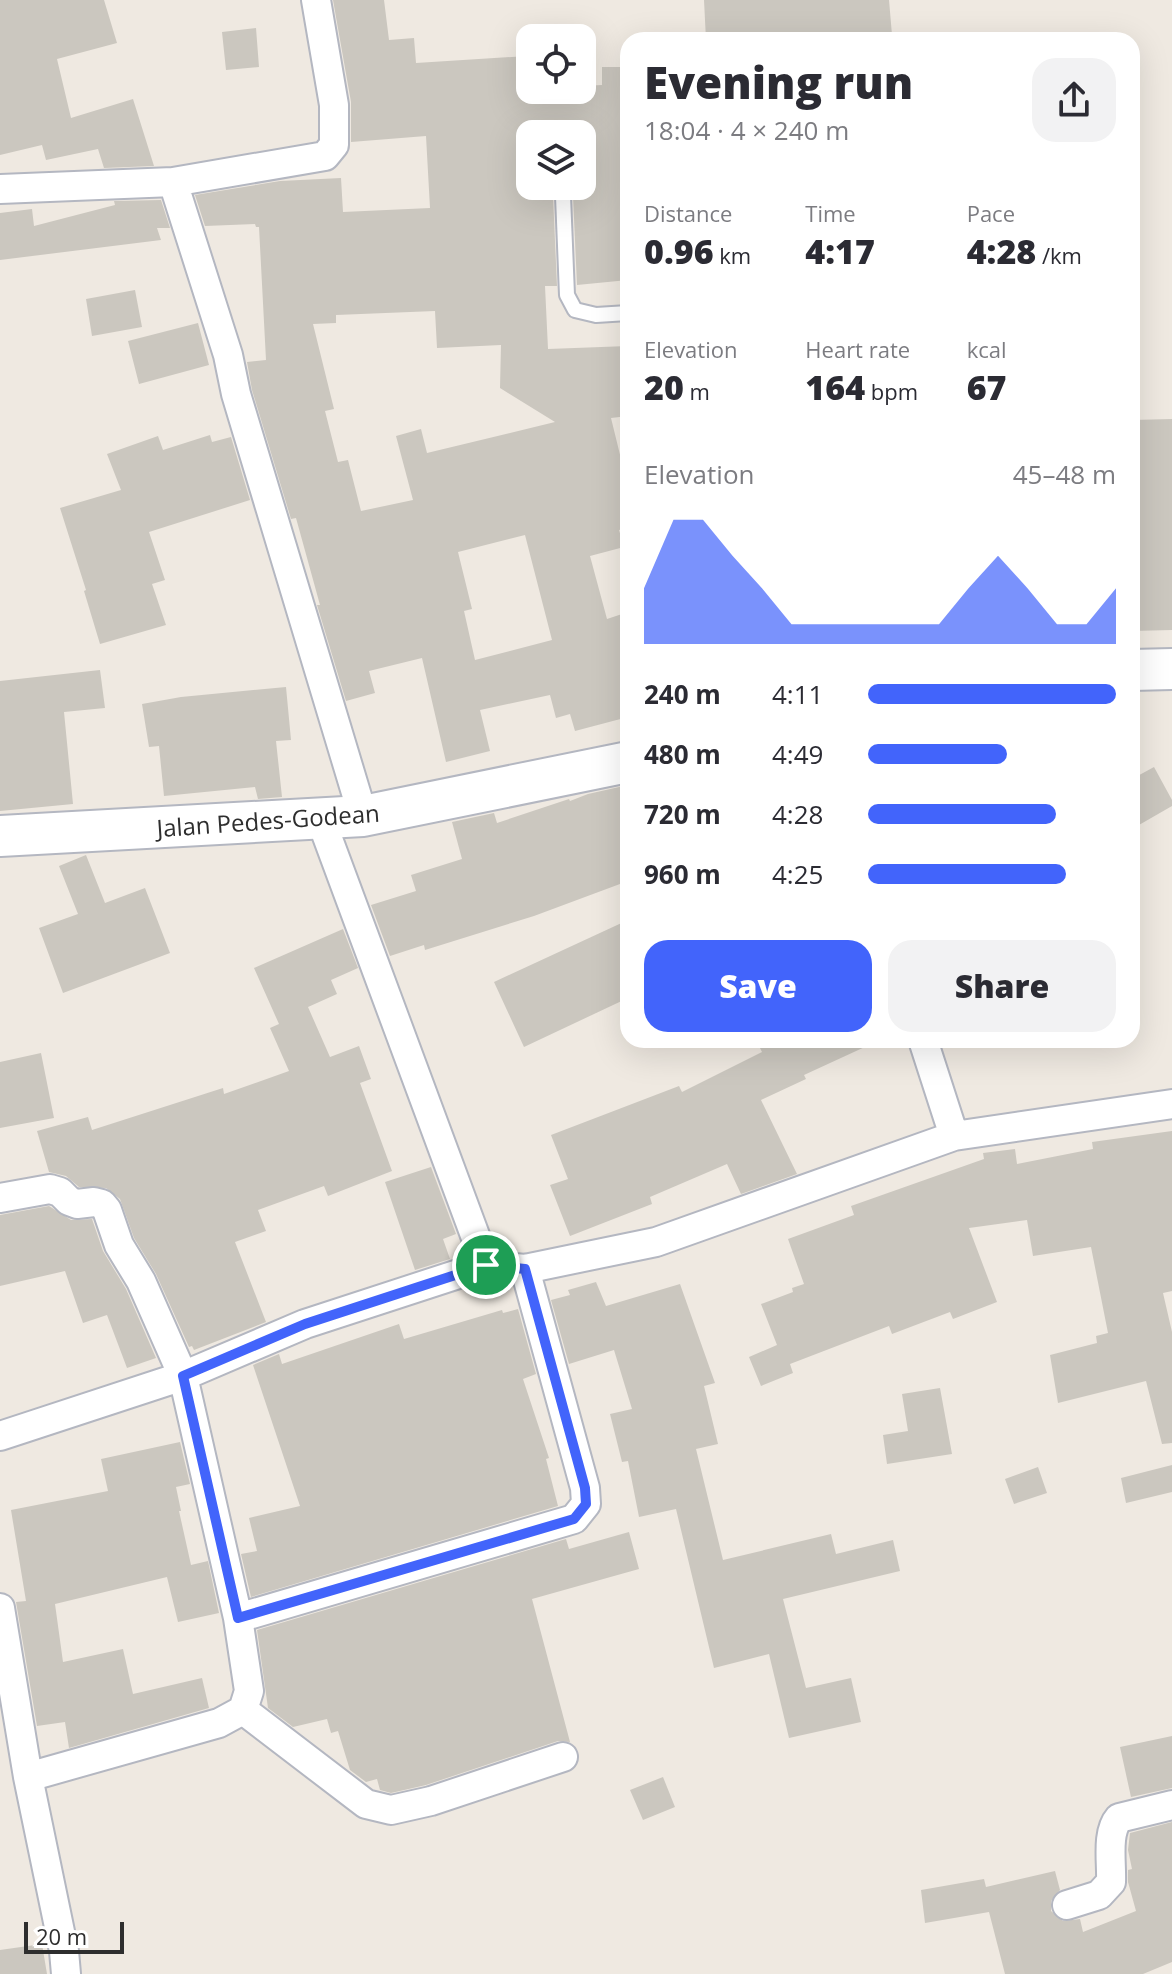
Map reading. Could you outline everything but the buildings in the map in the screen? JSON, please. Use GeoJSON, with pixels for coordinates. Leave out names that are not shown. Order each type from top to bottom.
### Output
{"type":"FeatureCollection","features":[{"type":"Feature","properties":{"kind":"street"},"geometry":{"type":"LineString","coordinates":[[0,189],[173,182],[325,156],[334,145],[334,105],[316,0]]}},
{"type":"Feature","properties":{"kind":"street"},"geometry":{"type":"LineString","coordinates":[[173,182],[228,355],[236,394],[363,816]]}},
{"type":"Feature","properties":{"kind":"street"},"geometry":{"type":"LineString","coordinates":[[1140,670],[1172,669]]}},
{"type":"Feature","properties":{"kind":"street","name":"Jalan Pedes-Godean"},"geometry":{"type":"LineString","coordinates":[[0,836],[363,816],[620,764]]}},
{"type":"Feature","properties":{"kind":"street"},"geometry":{"type":"LineString","coordinates":[[321,820],[486,1265]]}},
{"type":"Feature","properties":{"kind":"street"},"geometry":{"type":"LineString","coordinates":[[926,1048],[954,1136]]}},
{"type":"Feature","properties":{"kind":"street"},"geometry":{"type":"LineString","coordinates":[[0,1436],[183,1376],[305,1324],[486,1265],[525,1269],[656,1242],[954,1136],[1172,1104]]}},
{"type":"Feature","properties":{"kind":"street"},"geometry":{"type":"LineString","coordinates":[[0,1198],[50,1189],[77,1204],[102,1204],[107,1210],[119,1245],[141,1281],[183,1376],[238,1618],[249,1691],[243,1710],[219,1723],[28,1777]]}},
{"type":"Feature","properties":{"kind":"street"},"geometry":{"type":"LineString","coordinates":[[238,1618],[574,1519],[580,1512],[586,1504],[585,1488],[525,1269]]}},
{"type":"Feature","properties":{"kind":"street"},"geometry":{"type":"LineString","coordinates":[[0,1608],[28,1777],[66,1974]]}},
{"type":"Feature","properties":{"kind":"street"},"geometry":{"type":"LineString","coordinates":[[243,1710],[366,1804],[391,1810],[431,1801],[563,1757]]}},
{"type":"Feature","properties":{"kind":"street"},"geometry":{"type":"LineString","coordinates":[[1067,1905],[1099,1895],[1111,1882],[1112,1833],[1119,1818],[1125,1814],[1172,1805]]}},
{"type":"Feature","properties":{"kind":"lane"},"geometry":{"type":"LineString","coordinates":[[563,200],[567,295],[575,310],[596,315],[620,314]]}},
{"type":"Feature","properties":{"kind":"route"},"geometry":{"type":"LineString","coordinates":[[486,1265],[525,1269],[585,1488],[586,1504],[574,1519],[238,1618],[183,1376],[305,1324],[486,1265]]}}]}
